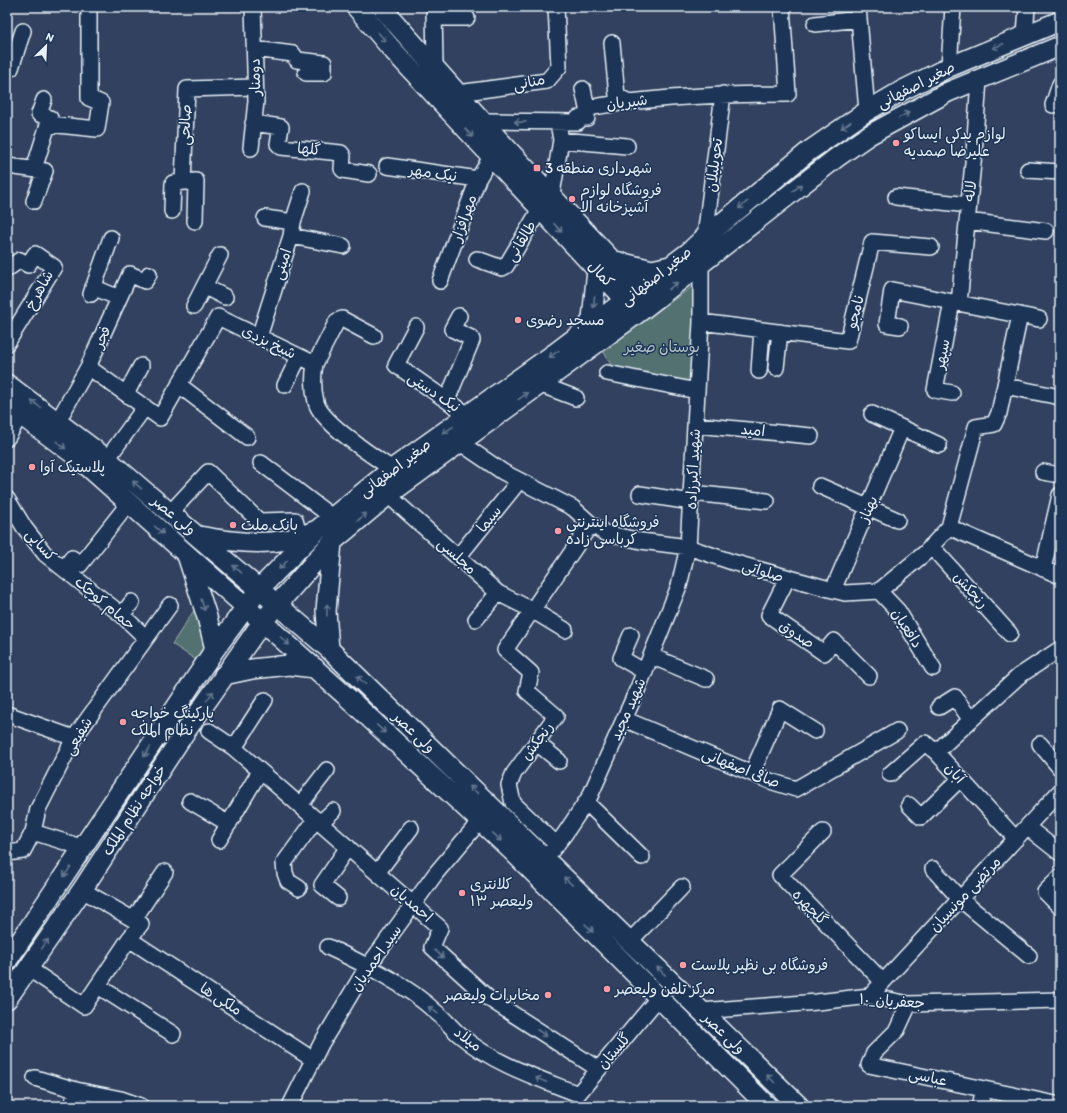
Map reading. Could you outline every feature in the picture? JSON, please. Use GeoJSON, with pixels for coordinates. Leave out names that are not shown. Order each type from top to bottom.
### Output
{"type":"FeatureCollection","features":[{"type":"Feature","properties":{"kind":"main road","name":"کمال"},"geometry":{"type":"LineString","coordinates":[[356,7],[390,47],[540,209],[604,265],[633,295]]}},
{"type":"Feature","properties":{"kind":"main road","name":"کمال"},"geometry":{"type":"LineString","coordinates":[[381,7],[482,121],[552,194],[604,265]]}},
{"type":"Feature","properties":{"kind":"main road","name":"صغیر اصفهانی"},"geometry":{"type":"LineString","coordinates":[[246,606],[260,588],[309,534],[332,518],[392,470],[585,331],[671,266],[705,236],[809,151],[867,111],[949,66],[1060,21]]}},
{"type":"Feature","properties":{"kind":"main road","name":"صغیر اصفهانی"},"geometry":{"type":"LineString","coordinates":[[263,621],[277,603],[332,542],[388,495],[642,310],[836,158],[869,135],[934,99],[1060,46]]}},
{"type":"Feature","properties":{"kind":"main road"},"geometry":{"type":"LineString","coordinates":[[585,331],[592,319],[604,265],[652,270],[671,266]]}},
{"type":"Feature","properties":{"kind":"main road"},"geometry":{"type":"LineString","coordinates":[[633,295],[642,310]]}},
{"type":"Feature","properties":{"kind":"main road","name":"ولی عصر"},"geometry":{"type":"LineString","coordinates":[[7,384],[107,459],[260,588],[329,649],[551,852],[630,942],[799,1106]]}},
{"type":"Feature","properties":{"kind":"main road","name":"ولی عصر"},"geometry":{"type":"LineString","coordinates":[[14,409],[76,456],[315,668],[480,821],[659,997],[767,1106]]}},
{"type":"Feature","properties":{"kind":"main road"},"geometry":{"type":"LineString","coordinates":[[197,536],[228,541],[262,543],[309,534]]}},
{"type":"Feature","properties":{"kind":"main road"},"geometry":{"type":"LineString","coordinates":[[329,649],[326,611],[332,542]]}},
{"type":"Feature","properties":{"kind":"main road"},"geometry":{"type":"LineString","coordinates":[[187,555],[208,619],[215,649]]}},
{"type":"Feature","properties":{"kind":"main road","name":"خواجه نظام الملک"},"geometry":{"type":"LineString","coordinates":[[7,961],[84,848],[215,649],[246,606]]}},
{"type":"Feature","properties":{"kind":"main road","name":"خواجه نظام الملک"},"geometry":{"type":"LineString","coordinates":[[7,999],[82,890],[183,735],[263,621]]}},
{"type":"Feature","properties":{"kind":"main road"},"geometry":{"type":"LineString","coordinates":[[224,675],[252,669],[289,665],[315,668]]}},
{"type":"Feature","properties":{"kind":"main road"},"geometry":{"type":"LineString","coordinates":[[7,964],[26,972]]}},
{"type":"Feature","properties":{"kind":"street"},"geometry":{"type":"LineString","coordinates":[[48,124],[97,128],[100,103],[89,98],[82,68],[89,7]]}},
{"type":"Feature","properties":{"kind":"street","name":"دومنار"},"geometry":{"type":"LineString","coordinates":[[251,148],[255,87],[253,7]]}},
{"type":"Feature","properties":{"kind":"street","name":"منانی"},"geometry":{"type":"LineString","coordinates":[[458,94],[547,81],[559,67],[556,7]]}},
{"type":"Feature","properties":{"kind":"street","name":"شیریان"},"geometry":{"type":"LineString","coordinates":[[482,121],[558,123],[578,122],[578,118],[587,118],[587,108],[627,101],[723,94],[788,94],[782,7]]}},
{"type":"Feature","properties":{"kind":"street"},"geometry":{"type":"LineString","coordinates":[[949,66],[953,7]]}},
{"type":"Feature","properties":{"kind":"street"},"geometry":{"type":"LineString","coordinates":[[1025,35],[1027,7]]}},
{"type":"Feature","properties":{"kind":"street"},"geometry":{"type":"LineString","coordinates":[[435,68],[434,12],[467,18]]}},
{"type":"Feature","properties":{"kind":"street"},"geometry":{"type":"LineString","coordinates":[[814,24],[859,13],[867,111]]}},
{"type":"Feature","properties":{"kind":"street"},"geometry":{"type":"LineString","coordinates":[[7,68],[11,68],[23,31]]}},
{"type":"Feature","properties":{"kind":"street"},"geometry":{"type":"LineString","coordinates":[[612,43],[617,96],[627,101]]}},
{"type":"Feature","properties":{"kind":"street"},"geometry":{"type":"LineString","coordinates":[[254,49],[293,54],[297,60],[324,63],[324,73],[306,73]]}},
{"type":"Feature","properties":{"kind":"street","name":"لاله"},"geometry":{"type":"LineString","coordinates":[[955,302],[969,206],[979,79]]}},
{"type":"Feature","properties":{"kind":"street"},"geometry":{"type":"LineString","coordinates":[[1053,105],[1060,84]]}},
{"type":"Feature","properties":{"kind":"street","name":"صالحی"},"geometry":{"type":"LineString","coordinates":[[183,182],[187,89],[255,87]]}},
{"type":"Feature","properties":{"kind":"street"},"geometry":{"type":"LineString","coordinates":[[583,89],[587,108]]}},
{"type":"Feature","properties":{"kind":"street","name":"تحویلیلان"},"geometry":{"type":"LineString","coordinates":[[705,236],[723,94]]}},
{"type":"Feature","properties":{"kind":"street"},"geometry":{"type":"LineString","coordinates":[[34,169],[50,118],[39,114],[44,100]]}},
{"type":"Feature","properties":{"kind":"street","name":"گلها"},"geometry":{"type":"LineString","coordinates":[[253,123],[281,127],[278,144],[281,147],[341,152],[343,156],[343,170],[369,174]]}},
{"type":"Feature","properties":{"kind":"street"},"geometry":{"type":"LineString","coordinates":[[552,194],[561,140],[558,123]]}},
{"type":"Feature","properties":{"kind":"street"},"geometry":{"type":"LineString","coordinates":[[561,140],[627,146]]}},
{"type":"Feature","properties":{"kind":"street","name":"مهرافزار"},"geometry":{"type":"LineString","coordinates":[[440,281],[478,179],[491,157]]}},
{"type":"Feature","properties":{"kind":"street"},"geometry":{"type":"LineString","coordinates":[[7,166],[45,170],[34,201]]}},
{"type":"Feature","properties":{"kind":"street","name":"نیک مهر"},"geometry":{"type":"LineString","coordinates":[[388,166],[478,179]]}},
{"type":"Feature","properties":{"kind":"street"},"geometry":{"type":"LineString","coordinates":[[1028,170],[1060,172]]}},
{"type":"Feature","properties":{"kind":"street"},"geometry":{"type":"LineString","coordinates":[[172,210],[174,183],[196,181],[195,221]]}},
{"type":"Feature","properties":{"kind":"street","name":"امینی"},"geometry":{"type":"LineString","coordinates":[[259,337],[303,191]]}},
{"type":"Feature","properties":{"kind":"street"},"geometry":{"type":"LineString","coordinates":[[896,197],[969,206]]}},
{"type":"Feature","properties":{"kind":"street","name":"طالقانی"},"geometry":{"type":"LineString","coordinates":[[477,259],[502,268],[506,266],[540,209]]}},
{"type":"Feature","properties":{"kind":"street"},"geometry":{"type":"LineString","coordinates":[[265,218],[292,229],[343,246]]}},
{"type":"Feature","properties":{"kind":"street"},"geometry":{"type":"LineString","coordinates":[[967,221],[1046,231]]}},
{"type":"Feature","properties":{"kind":"street"},"geometry":{"type":"LineString","coordinates":[[111,238],[92,291],[119,298]]}},
{"type":"Feature","properties":{"kind":"street","name":"نامجو"},"geometry":{"type":"LineString","coordinates":[[700,322],[848,341],[872,242],[931,246]]}},
{"type":"Feature","properties":{"kind":"street","name":"شاهرخ"},"geometry":{"type":"LineString","coordinates":[[7,269],[20,260],[28,265],[35,254],[54,267],[7,343]]}},
{"type":"Feature","properties":{"kind":"street"},"geometry":{"type":"LineString","coordinates":[[220,255],[205,287],[225,297]]}},
{"type":"Feature","properties":{"kind":"street","name":"شهید اکبرزاده"},"geometry":{"type":"LineString","coordinates":[[688,547],[696,425],[701,264]]}},
{"type":"Feature","properties":{"kind":"street","name":"فجر"},"geometry":{"type":"LineString","coordinates":[[58,421],[88,367],[130,274],[145,281],[149,274]]}},
{"type":"Feature","properties":{"kind":"street","name":"شیخ یزدی"},"geometry":{"type":"LineString","coordinates":[[205,287],[191,305],[315,364],[313,375],[316,403],[336,428],[392,470]]}},
{"type":"Feature","properties":{"kind":"street"},"geometry":{"type":"LineString","coordinates":[[900,326],[887,324],[892,290],[1038,318]]}},
{"type":"Feature","properties":{"kind":"street","name":"سپهر"},"geometry":{"type":"LineString","coordinates":[[952,393],[935,390],[955,302]]}},
{"type":"Feature","properties":{"kind":"street"},"geometry":{"type":"LineString","coordinates":[[879,591],[931,546],[950,527],[976,427],[994,424],[999,413],[1020,315]]}},
{"type":"Feature","properties":{"kind":"street"},"geometry":{"type":"LineString","coordinates":[[447,400],[472,339],[452,330],[459,316]]}},
{"type":"Feature","properties":{"kind":"street"},"geometry":{"type":"LineString","coordinates":[[88,367],[160,418],[218,317]]}},
{"type":"Feature","properties":{"kind":"street"},"geometry":{"type":"LineString","coordinates":[[315,364],[337,321],[342,319],[374,336]]}},
{"type":"Feature","properties":{"kind":"street","name":"نیک دستی"},"geometry":{"type":"LineString","coordinates":[[416,327],[396,365],[468,415]]}},
{"type":"Feature","properties":{"kind":"street"},"geometry":{"type":"LineString","coordinates":[[759,371],[762,330]]}},
{"type":"Feature","properties":{"kind":"street"},"geometry":{"type":"LineString","coordinates":[[776,368],[780,332]]}},
{"type":"Feature","properties":{"kind":"street"},"geometry":{"type":"LineString","coordinates":[[285,385],[300,357]]}},
{"type":"Feature","properties":{"kind":"street"},"geometry":{"type":"LineString","coordinates":[[126,394],[141,366]]}},
{"type":"Feature","properties":{"kind":"street"},"geometry":{"type":"LineString","coordinates":[[607,373],[697,391]]}},
{"type":"Feature","properties":{"kind":"street"},"geometry":{"type":"LineString","coordinates":[[539,384],[576,398]]}},
{"type":"Feature","properties":{"kind":"street"},"geometry":{"type":"LineString","coordinates":[[179,385],[247,437]]}},
{"type":"Feature","properties":{"kind":"street"},"geometry":{"type":"LineString","coordinates":[[1005,386],[1060,397]]}},
{"type":"Feature","properties":{"kind":"street"},"geometry":{"type":"LineString","coordinates":[[107,459],[145,408]]}},
{"type":"Feature","properties":{"kind":"street"},"geometry":{"type":"LineString","coordinates":[[7,438],[14,409]]}},
{"type":"Feature","properties":{"kind":"street"},"geometry":{"type":"LineString","coordinates":[[872,414],[939,445]]}},
{"type":"Feature","properties":{"kind":"street","name":"امید"},"geometry":{"type":"LineString","coordinates":[[696,425],[811,436]]}},
{"type":"Feature","properties":{"kind":"street","name":"بهناز"},"geometry":{"type":"LineString","coordinates":[[833,590],[902,428]]}},
{"type":"Feature","properties":{"kind":"street","name":"صلواتی"},"geometry":{"type":"LineString","coordinates":[[459,442],[519,481],[573,508],[591,524],[605,533],[641,541],[688,547],[787,579],[845,593],[879,591]]}},
{"type":"Feature","properties":{"kind":"street"},"geometry":{"type":"LineString","coordinates":[[261,463],[332,518]]}},
{"type":"Feature","properties":{"kind":"street"},"geometry":{"type":"LineString","coordinates":[[170,513],[208,472],[259,521],[295,520],[309,534]]}},
{"type":"Feature","properties":{"kind":"street"},"geometry":{"type":"LineString","coordinates":[[1043,472],[1060,475]]}},
{"type":"Feature","properties":{"kind":"street","name":"سیما"},"geometry":{"type":"LineString","coordinates":[[458,557],[519,481]]}},
{"type":"Feature","properties":{"kind":"street"},"geometry":{"type":"LineString","coordinates":[[820,486],[897,520]]}},
{"type":"Feature","properties":{"kind":"street"},"geometry":{"type":"LineString","coordinates":[[640,494],[767,501]]}},
{"type":"Feature","properties":{"kind":"street","name":"مجلسی"},"geometry":{"type":"LineString","coordinates":[[388,495],[498,593],[532,610],[565,630]]}},
{"type":"Feature","properties":{"kind":"street"},"geometry":{"type":"LineString","coordinates":[[1043,569],[1060,495]]}},
{"type":"Feature","properties":{"kind":"street"},"geometry":{"type":"LineString","coordinates":[[64,569],[72,558],[80,565],[129,503]]}},
{"type":"Feature","properties":{"kind":"street","name":"کسایی"},"geometry":{"type":"LineString","coordinates":[[8,505],[45,554],[64,569]]}},
{"type":"Feature","properties":{"kind":"street","name":"رنجکش"},"geometry":{"type":"LineString","coordinates":[[551,852],[513,802],[510,785],[514,773],[556,716],[527,691],[531,673],[505,650],[591,524]]}},
{"type":"Feature","properties":{"kind":"street"},"geometry":{"type":"LineString","coordinates":[[950,527],[1060,576]]}},
{"type":"Feature","properties":{"kind":"street","name":"رنجکش"},"geometry":{"type":"LineString","coordinates":[[931,546],[1010,634]]}},
{"type":"Feature","properties":{"kind":"street","name":"شهید مجید"},"geometry":{"type":"LineString","coordinates":[[551,852],[586,802],[624,719],[645,672],[679,586],[688,547]]}},
{"type":"Feature","properties":{"kind":"street","name":"حمام کوچک"},"geometry":{"type":"LineString","coordinates":[[64,569],[122,615],[146,638]]}},
{"type":"Feature","properties":{"kind":"street","name":"صدوق"},"geometry":{"type":"LineString","coordinates":[[787,579],[769,615],[824,653],[834,641],[869,676]]}},
{"type":"Feature","properties":{"kind":"street","name":"دافعیان"},"geometry":{"type":"LineString","coordinates":[[879,591],[898,611],[933,668]]}},
{"type":"Feature","properties":{"kind":"street"},"geometry":{"type":"LineString","coordinates":[[476,619],[498,593]]}},
{"type":"Feature","properties":{"kind":"street"},"geometry":{"type":"LineString","coordinates":[[122,615],[132,602]]}},
{"type":"Feature","properties":{"kind":"street","name":"شفیعی"},"geometry":{"type":"LineString","coordinates":[[7,853],[23,851],[33,832],[38,809],[74,738],[170,605]]}},
{"type":"Feature","properties":{"kind":"street"},"geometry":{"type":"LineString","coordinates":[[631,636],[621,658],[645,672]]}},
{"type":"Feature","properties":{"kind":"street"},"geometry":{"type":"LineString","coordinates":[[936,752],[970,719],[1019,676],[1060,649]]}},
{"type":"Feature","properties":{"kind":"street"},"geometry":{"type":"LineString","coordinates":[[651,656],[706,679]]}},
{"type":"Feature","properties":{"kind":"street"},"geometry":{"type":"LineString","coordinates":[[939,707],[955,697],[970,719]]}},
{"type":"Feature","properties":{"kind":"street"},"geometry":{"type":"LineString","coordinates":[[234,748],[265,700]]}},
{"type":"Feature","properties":{"kind":"street"},"geometry":{"type":"LineString","coordinates":[[752,773],[780,709],[815,731]]}},
{"type":"Feature","properties":{"kind":"street"},"geometry":{"type":"LineString","coordinates":[[7,714],[74,738]]}},
{"type":"Feature","properties":{"kind":"street","name":"صافی اصفهانی"},"geometry":{"type":"LineString","coordinates":[[624,719],[770,781],[796,789],[897,731]]}},
{"type":"Feature","properties":{"kind":"street","name":"احمدیان"},"geometry":{"type":"LineString","coordinates":[[209,731],[234,748],[440,928],[432,947],[488,998],[598,1070]]}},
{"type":"Feature","properties":{"kind":"street"},"geometry":{"type":"LineString","coordinates":[[537,743],[559,761]]}},
{"type":"Feature","properties":{"kind":"street","name":"آبان"},"geometry":{"type":"LineString","coordinates":[[890,774],[925,743],[936,752],[1016,839]]}},
{"type":"Feature","properties":{"kind":"street"},"geometry":{"type":"LineString","coordinates":[[1040,744],[1060,768]]}},
{"type":"Feature","properties":{"kind":"street"},"geometry":{"type":"LineString","coordinates":[[300,805],[327,770]]}},
{"type":"Feature","properties":{"kind":"street"},"geometry":{"type":"LineString","coordinates":[[219,840],[260,771]]}},
{"type":"Feature","properties":{"kind":"street"},"geometry":{"type":"LineString","coordinates":[[910,805],[921,817],[960,779]]}},
{"type":"Feature","properties":{"kind":"street","name":"مرتضی مونسیان"},"geometry":{"type":"LineString","coordinates":[[870,996],[1060,791]]}},
{"type":"Feature","properties":{"kind":"street"},"geometry":{"type":"LineString","coordinates":[[190,801],[229,824]]}},
{"type":"Feature","properties":{"kind":"street"},"geometry":{"type":"LineString","coordinates":[[586,802],[642,857]]}},
{"type":"Feature","properties":{"kind":"street"},"geometry":{"type":"LineString","coordinates":[[299,888],[288,881],[284,863],[318,821],[333,811]]}},
{"type":"Feature","properties":{"kind":"street","name":"سید احمدیان"},"geometry":{"type":"LineString","coordinates":[[290,1106],[312,1059],[368,966],[436,873],[480,821]]}},
{"type":"Feature","properties":{"kind":"street"},"geometry":{"type":"LineString","coordinates":[[1027,826],[1060,853]]}},
{"type":"Feature","properties":{"kind":"street"},"geometry":{"type":"LineString","coordinates":[[377,873],[411,828]]}},
{"type":"Feature","properties":{"kind":"street"},"geometry":{"type":"LineString","coordinates":[[33,832],[84,848]]}},
{"type":"Feature","properties":{"kind":"street","name":"گلچهره"},"geometry":{"type":"LineString","coordinates":[[823,832],[780,875],[883,982]]}},
{"type":"Feature","properties":{"kind":"street"},"geometry":{"type":"LineString","coordinates":[[338,898],[322,885],[348,847]]}},
{"type":"Feature","properties":{"kind":"street"},"geometry":{"type":"LineString","coordinates":[[933,868],[960,899],[1029,956]]}},
{"type":"Feature","properties":{"kind":"street"},"geometry":{"type":"LineString","coordinates":[[134,919],[165,872]]}},
{"type":"Feature","properties":{"kind":"street"},"geometry":{"type":"LineString","coordinates":[[1060,877],[1045,892],[1060,907]]}},
{"type":"Feature","properties":{"kind":"street"},"geometry":{"type":"LineString","coordinates":[[630,942],[682,887]]}},
{"type":"Feature","properties":{"kind":"street"},"geometry":{"type":"LineString","coordinates":[[26,972],[84,1006],[129,940],[142,924],[82,890]]}},
{"type":"Feature","properties":{"kind":"street","name":"ملکی ها"},"geometry":{"type":"LineString","coordinates":[[129,940],[312,1059]]}},
{"type":"Feature","properties":{"kind":"street","name":"میلاد"},"geometry":{"type":"LineString","coordinates":[[328,947],[368,966],[390,979],[437,1012],[461,1036],[488,1054],[579,1100]]}},
{"type":"Feature","properties":{"kind":"street"},"geometry":{"type":"LineString","coordinates":[[98,986],[172,1034]]}},
{"type":"Feature","properties":{"kind":"street","name":"۱۰_جعفریان"},"geometry":{"type":"LineString","coordinates":[[702,1011],[817,1002],[870,996],[909,1004],[1060,1000]]}},
{"type":"Feature","properties":{"kind":"street","name":"گلستان"},"geometry":{"type":"LineString","coordinates":[[579,1100],[598,1070],[659,997]]}},
{"type":"Feature","properties":{"kind":"street","name":"عباسی"},"geometry":{"type":"LineString","coordinates":[[909,1004],[896,1030],[874,1053],[869,1065],[1060,1105]]}},
{"type":"Feature","properties":{"kind":"street"},"geometry":{"type":"LineString","coordinates":[[35,1078],[76,1090],[121,1099],[141,1106]]}},
{"type":"Feature","properties":{"kind":"street"},"geometry":{"type":"LineString","coordinates":[[980,1106],[984,1089]]}},
{"type":"Feature","properties":{"kind":"street"},"geometry":{"type":"LineString","coordinates":[[72,1106],[76,1090]]}},
{"type":"Feature","properties":{"kind":"green space","name":"بوستان صغیر"},"geometry":{"type":"Polygon","coordinates":[[[696,284],[692,385],[612,367],[603,350],[696,284]]]}},
{"type":"Feature","properties":{"kind":"green space"},"geometry":{"type":"Polygon","coordinates":[[[195,609],[207,640],[196,660],[172,644],[195,609]]]}},
{"type":"Feature","properties":{"kind":"place","name":"لوازم یدکی ایساکو علیرضا صمدیه"},"geometry":{"type":"Point","coordinates":[896,143]}},
{"type":"Feature","properties":{"kind":"place","name":"شهرداری منطقه 3"},"geometry":{"type":"Point","coordinates":[537,168]}},
{"type":"Feature","properties":{"kind":"place","name":"فروشگاه لوازم آشپزخانه الا"},"geometry":{"type":"Point","coordinates":[572,199]}},
{"type":"Feature","properties":{"kind":"place","name":"مسجد رضوی"},"geometry":{"type":"Point","coordinates":[518,320]}},
{"type":"Feature","properties":{"kind":"place","name":"پلاستیک آوا"},"geometry":{"type":"Point","coordinates":[32,467]}},
{"type":"Feature","properties":{"kind":"place","name":"بانک ملت"},"geometry":{"type":"Point","coordinates":[233,525]}},
{"type":"Feature","properties":{"kind":"place","name":"فروشگاه اینترنتی کرباسی زاده"},"geometry":{"type":"Point","coordinates":[558,531]}},
{"type":"Feature","properties":{"kind":"place","name":"پارکینگ خواجه نظام الملک"},"geometry":{"type":"Point","coordinates":[123,722]}},
{"type":"Feature","properties":{"kind":"place","name":"کلانتری ۱۳ ولیعصر"},"geometry":{"type":"Point","coordinates":[462,893]}},
{"type":"Feature","properties":{"kind":"place","name":"فروشگاه بی نظیر پلاست"},"geometry":{"type":"Point","coordinates":[683,965]}},
{"type":"Feature","properties":{"kind":"place","name":"مرکز تلفن ولیعصر"},"geometry":{"type":"Point","coordinates":[607,989]}},
{"type":"Feature","properties":{"kind":"place","name":"مخابرات ولیعصر"},"geometry":{"type":"Point","coordinates":[548,995]}}]}
